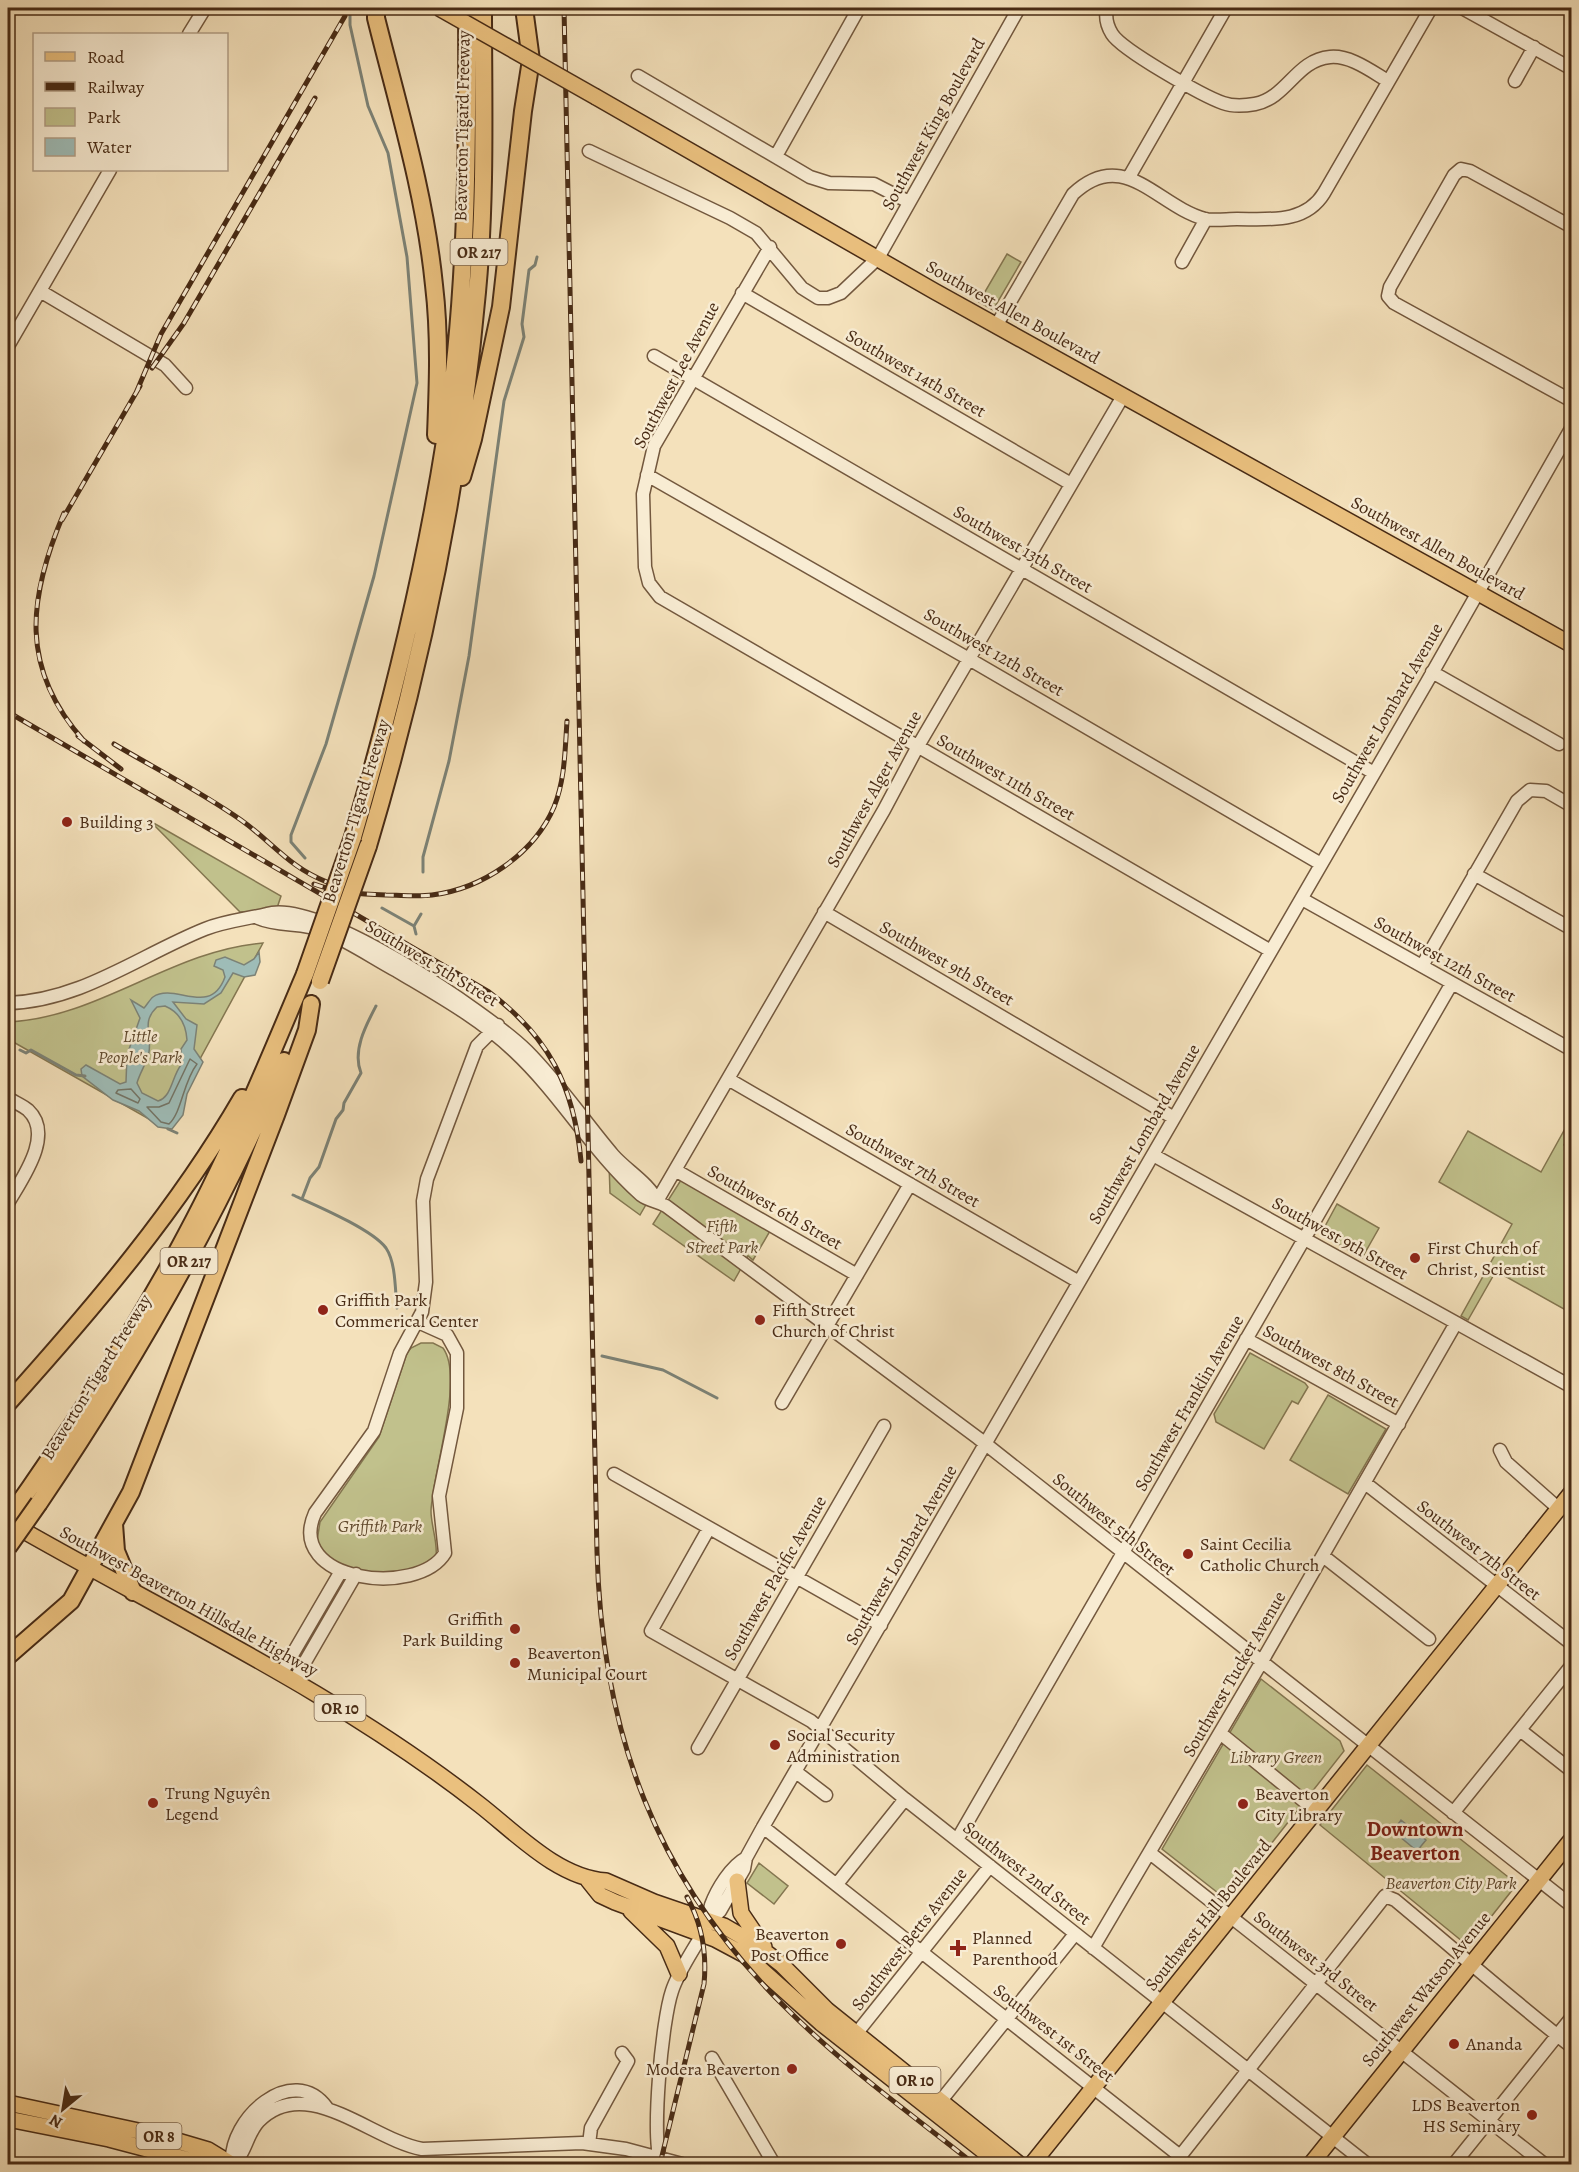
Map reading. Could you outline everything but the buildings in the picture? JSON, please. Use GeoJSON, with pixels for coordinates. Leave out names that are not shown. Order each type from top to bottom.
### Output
{"type":"FeatureCollection","features":[{"type":"Feature","properties":{"kind":"highway"},"geometry":{"type":"LineString","coordinates":[[376,8],[418,185],[431,258],[438,330],[435,443],[439,465]]}},
{"type":"Feature","properties":{"kind":"highway","name":"Beaverton-Tigard Freeway"},"geometry":{"type":"LineString","coordinates":[[8,1520],[32,1499],[106,1404],[157,1320],[248,1143],[311,1004],[312,977],[401,663],[445,443],[461,289],[467,153],[466,8]]}},
{"type":"Feature","properties":{"kind":"highway","name":"Beaverton-Tigard Freeway"},"geometry":{"type":"LineString","coordinates":[[8,1547],[32,1499],[179,1249],[312,977],[368,846],[417,669],[436,582],[467,386],[477,290],[483,185],[483,8]]}},
{"type":"Feature","properties":{"kind":"highway"},"geometry":{"type":"LineString","coordinates":[[450,494],[462,477],[473,439],[501,307],[531,60],[524,8]]}},
{"type":"Feature","properties":{"kind":"highway"},"geometry":{"type":"LineString","coordinates":[[8,1656],[60,1613],[76,1594],[131,1492],[162,1417],[276,1115],[307,1030],[311,1004]]}},
{"type":"Feature","properties":{"kind":"highway"},"geometry":{"type":"LineString","coordinates":[[8,1402],[98,1302],[135,1256],[214,1145],[244,1095],[259,1084]]}},
{"type":"Feature","properties":{"kind":"highway"},"geometry":{"type":"LineString","coordinates":[[114,1524],[116,1551],[133,1592]]}},
{"type":"Feature","properties":{"kind":"main road","name":"Southwest Allen Boulevard"},"geometry":{"type":"LineString","coordinates":[[439,8],[996,326],[1572,645]]}},
{"type":"Feature","properties":{"kind":"main road","name":"Southwest Hall Boulevard"},"geometry":{"type":"LineString","coordinates":[[1032,2164],[1572,1492]]}},
{"type":"Feature","properties":{"kind":"main road","name":"Southwest Beaverton Hillsdale Highway"},"geometry":{"type":"LineString","coordinates":[[8,1520],[90,1569],[288,1678],[396,1742],[530,1844],[588,1880],[600,1894],[630,1909],[705,1927]]}},
{"type":"Feature","properties":{"kind":"main road","name":"Southwest Watson Avenue"},"geometry":{"type":"LineString","coordinates":[[1311,2164],[1572,1839]]}},
{"type":"Feature","properties":{"kind":"main road","name":"Southwest Beaverton Hillsdale Highway"},"geometry":{"type":"LineString","coordinates":[[588,1880],[606,1881],[705,1927]]}},
{"type":"Feature","properties":{"kind":"main road"},"geometry":{"type":"LineString","coordinates":[[737,1881],[741,1913],[767,1953]]}},
{"type":"Feature","properties":{"kind":"main road"},"geometry":{"type":"LineString","coordinates":[[630,1909],[667,1946],[679,1974]]}},
{"type":"Feature","properties":{"kind":"main road","name":"OR 10"},"geometry":{"type":"LineString","coordinates":[[705,1927],[738,1933],[767,1953],[811,1996],[1000,2164]]}},
{"type":"Feature","properties":{"kind":"main road","name":"OR 10"},"geometry":{"type":"LineString","coordinates":[[705,1927],[745,1955],[821,2024],[1019,2164]]}},
{"type":"Feature","properties":{"kind":"main road","name":"OR 8"},"geometry":{"type":"LineString","coordinates":[[8,2103],[157,2135],[208,2150],[232,2164]]}},
{"type":"Feature","properties":{"kind":"main road","name":"OR 8"},"geometry":{"type":"LineString","coordinates":[[8,2119],[109,2139],[204,2164]]}},
{"type":"Feature","properties":{"kind":"street"},"geometry":{"type":"LineString","coordinates":[[190,33],[205,8]]}},
{"type":"Feature","properties":{"kind":"street"},"geometry":{"type":"LineString","coordinates":[[776,156],[859,8]]}},
{"type":"Feature","properties":{"kind":"street","name":"Southwest King Boulevard"},"geometry":{"type":"LineString","coordinates":[[589,151],[730,218],[756,233],[802,288],[818,298],[828,298],[841,293],[878,258],[1019,8]]}},
{"type":"Feature","properties":{"kind":"street"},"geometry":{"type":"LineString","coordinates":[[1107,8],[1108,26],[1119,42],[1135,54],[1222,103],[1235,106],[1257,104],[1276,95],[1312,61],[1337,57],[1351,60],[1388,81]]}},
{"type":"Feature","properties":{"kind":"street"},"geometry":{"type":"LineString","coordinates":[[1129,177],[1226,8]]}},
{"type":"Feature","properties":{"kind":"street"},"geometry":{"type":"LineString","coordinates":[[996,326],[1074,194],[1081,187],[1104,176],[1129,177],[1206,219],[1280,219],[1299,215],[1313,207],[1324,193],[1431,8]]}},
{"type":"Feature","properties":{"kind":"street"},"geometry":{"type":"LineString","coordinates":[[1462,8],[1572,69]]}},
{"type":"Feature","properties":{"kind":"street"},"geometry":{"type":"LineString","coordinates":[[1515,81],[1534,47]]}},
{"type":"Feature","properties":{"kind":"street"},"geometry":{"type":"LineString","coordinates":[[638,76],[820,182],[874,184],[909,202]]}},
{"type":"Feature","properties":{"kind":"street"},"geometry":{"type":"LineString","coordinates":[[1572,227],[1470,171],[1461,169],[1454,176],[1398,273],[1388,297],[1394,303],[1572,402]]}},
{"type":"Feature","properties":{"kind":"street"},"geometry":{"type":"LineString","coordinates":[[8,346],[109,171]]}},
{"type":"Feature","properties":{"kind":"street"},"geometry":{"type":"LineString","coordinates":[[1182,262],[1206,219]]}},
{"type":"Feature","properties":{"kind":"street","name":"Southwest Lee Avenue"},"geometry":{"type":"LineString","coordinates":[[660,597],[649,583],[645,567],[643,494],[654,446],[692,377],[770,247]]}},
{"type":"Feature","properties":{"kind":"street"},"geometry":{"type":"LineString","coordinates":[[40,291],[165,365],[186,388]]}},
{"type":"Feature","properties":{"kind":"street","name":"Southwest 14th Street"},"geometry":{"type":"LineString","coordinates":[[742,293],[1071,484]]}},
{"type":"Feature","properties":{"kind":"street","name":"Southwest 13th Street"},"geometry":{"type":"LineString","coordinates":[[654,356],[1374,773]]}},
{"type":"Feature","properties":{"kind":"street","name":"Southwest Alger Avenue"},"geometry":{"type":"LineString","coordinates":[[657,1201],[885,810],[918,746],[1123,396]]}},
{"type":"Feature","properties":{"kind":"street","name":"Southwest Lombard Avenue"},"geometry":{"type":"LineString","coordinates":[[705,1927],[720,1911],[744,1869],[746,1858],[1302,899],[1572,427]]}},
{"type":"Feature","properties":{"kind":"street","name":"Southwest 12th Street"},"geometry":{"type":"LineString","coordinates":[[647,475],[969,658],[1321,864]]}},
{"type":"Feature","properties":{"kind":"street","name":"Southwest 11th Street"},"geometry":{"type":"LineString","coordinates":[[660,597],[1271,951]]}},
{"type":"Feature","properties":{"kind":"street"},"geometry":{"type":"LineString","coordinates":[[1432,672],[1559,744]]}},
{"type":"Feature","properties":{"kind":"street"},"geometry":{"type":"LineString","coordinates":[[1422,966],[1516,801],[1530,790],[1546,791],[1572,806]]}},
{"type":"Feature","properties":{"kind":"street"},"geometry":{"type":"LineString","coordinates":[[1474,874],[1572,929]]}},
{"type":"Feature","properties":{"kind":"street","name":"Southwest 12th Street"},"geometry":{"type":"LineString","coordinates":[[1302,899],[1572,1050]]}},
{"type":"Feature","properties":{"kind":"street","name":"Southwest 9th Street"},"geometry":{"type":"LineString","coordinates":[[825,912],[1174,1118]]}},
{"type":"Feature","properties":{"kind":"street","name":"Southwest 5th Street"},"geometry":{"type":"LineString","coordinates":[[8,1003],[43,1000],[64,995],[207,928],[231,921],[258,918],[268,913],[298,915],[339,929],[460,998],[494,1028],[546,1085],[610,1165],[648,1200],[657,1201],[828,1325],[986,1444],[1572,1906]]}},
{"type":"Feature","properties":{"kind":"street","name":"Southwest Franklin Avenue"},"geometry":{"type":"LineString","coordinates":[[957,1840],[1452,983]]}},
{"type":"Feature","properties":{"kind":"street"},"geometry":{"type":"LineString","coordinates":[[418,1322],[447,1335],[457,1353],[457,1408],[440,1496],[445,1553],[431,1568],[410,1575],[381,1578],[342,1571],[318,1557],[311,1542],[311,1524],[315,1513],[374,1431],[400,1353],[418,1322],[424,1305],[426,1282],[423,1201],[427,1179],[477,1046],[494,1028]]}},
{"type":"Feature","properties":{"kind":"street","name":"Southwest 7th Street"},"geometry":{"type":"LineString","coordinates":[[728,1079],[1079,1282]]}},
{"type":"Feature","properties":{"kind":"street"},"geometry":{"type":"LineString","coordinates":[[8,1098],[27,1109],[34,1118],[37,1139],[32,1158],[8,1203]]}},
{"type":"Feature","properties":{"kind":"street","name":"Southwest 9th Street"},"geometry":{"type":"LineString","coordinates":[[1153,1155],[1572,1387]]}},
{"type":"Feature","properties":{"kind":"street","name":"Southwest 6th Street"},"geometry":{"type":"LineString","coordinates":[[675,1170],[857,1275]]}},
{"type":"Feature","properties":{"kind":"street"},"geometry":{"type":"LineString","coordinates":[[782,1403],[910,1184]]}},
{"type":"Feature","properties":{"kind":"street","name":"Southwest Tucker Avenue"},"geometry":{"type":"LineString","coordinates":[[1093,1948],[1262,1663],[1456,1323]]}},
{"type":"Feature","properties":{"kind":"street","name":"Southwest 8th Street"},"geometry":{"type":"LineString","coordinates":[[1246,1339],[1399,1424]]}},
{"type":"Feature","properties":{"kind":"street","name":"Southwest Pacific Avenue"},"geometry":{"type":"LineString","coordinates":[[698,1748],[884,1426]]}},
{"type":"Feature","properties":{"kind":"street"},"geometry":{"type":"LineString","coordinates":[[1500,1450],[1509,1465],[1558,1508]]}},
{"type":"Feature","properties":{"kind":"street"},"geometry":{"type":"LineString","coordinates":[[614,1474],[882,1624]]}},
{"type":"Feature","properties":{"kind":"street","name":"Southwest 7th Street"},"geometry":{"type":"LineString","coordinates":[[1365,1483],[1572,1644]]}},
{"type":"Feature","properties":{"kind":"street","name":"Southwest 2nd Street"},"geometry":{"type":"LineString","coordinates":[[709,1528],[651,1631],[811,1721],[905,1799],[1367,2164]]}},
{"type":"Feature","properties":{"kind":"street"},"geometry":{"type":"LineString","coordinates":[[1323,1556],[1429,1639]]}},
{"type":"Feature","properties":{"kind":"street"},"geometry":{"type":"LineString","coordinates":[[288,1678],[342,1571]]}},
{"type":"Feature","properties":{"kind":"street"},"geometry":{"type":"LineString","coordinates":[[288,1678],[356,1574]]}},
{"type":"Feature","properties":{"kind":"street"},"geometry":{"type":"LineString","coordinates":[[1452,1813],[1572,1665]]}},
{"type":"Feature","properties":{"kind":"street"},"geometry":{"type":"LineString","coordinates":[[1520,1730],[1572,1772]]}},
{"type":"Feature","properties":{"kind":"street"},"geometry":{"type":"LineString","coordinates":[[1225,1737],[1310,1806]]}},
{"type":"Feature","properties":{"kind":"street"},"geometry":{"type":"LineString","coordinates":[[796,1772],[826,1795]]}},
{"type":"Feature","properties":{"kind":"street"},"geometry":{"type":"LineString","coordinates":[[837,1884],[905,1799]]}},
{"type":"Feature","properties":{"kind":"street","name":"Southwest 1st Street"},"geometry":{"type":"LineString","coordinates":[[764,1827],[1093,2087],[1177,2160]]}},
{"type":"Feature","properties":{"kind":"street","name":"Southwest 3rd Street"},"geometry":{"type":"LineString","coordinates":[[1150,1852],[1544,2164]]}},
{"type":"Feature","properties":{"kind":"street","name":"Southwest Lombard Avenue"},"geometry":{"type":"LineString","coordinates":[[658,2162],[664,2020],[679,1974],[705,1927],[711,1905],[735,1864],[746,1858]]}},
{"type":"Feature","properties":{"kind":"street","name":"Southwest Betts Avenue"},"geometry":{"type":"LineString","coordinates":[[856,2034],[990,1866]]}},
{"type":"Feature","properties":{"kind":"street"},"geometry":{"type":"LineString","coordinates":[[1177,2160],[1382,1898],[1389,1896],[1395,1900],[1572,2047]]}},
{"type":"Feature","properties":{"kind":"street"},"geometry":{"type":"LineString","coordinates":[[937,2107],[1075,1934]]}},
{"type":"Feature","properties":{"kind":"street"},"geometry":{"type":"LineString","coordinates":[[1454,2164],[1572,2017]]}},
{"type":"Feature","properties":{"kind":"street"},"geometry":{"type":"LineString","coordinates":[[589,2144],[591,2128],[627,2064],[627,2056],[622,2053]]}},
{"type":"Feature","properties":{"kind":"street"},"geometry":{"type":"LineString","coordinates":[[712,2058],[774,2164]]}},
{"type":"Feature","properties":{"kind":"street"},"geometry":{"type":"LineString","coordinates":[[232,2164],[231,2150],[240,2128],[253,2110],[286,2092],[297,2092],[321,2099],[327,2108],[397,2142],[422,2149],[589,2144],[626,2149],[658,2162],[682,2164]]}},
{"type":"Feature","properties":{"kind":"green space"},"geometry":{"type":"Polygon","coordinates":[[[1007,254],[1021,262],[993,310],[979,302],[1007,254]]]}},
{"type":"Feature","properties":{"kind":"green space"},"geometry":{"type":"Polygon","coordinates":[[[150,821],[281,896],[276,911],[240,912],[150,821]]]}},
{"type":"Feature","properties":{"kind":"green space","name":"Little People's Park"},"geometry":{"type":"Polygon","coordinates":[[[263,943],[163,1127],[8,1039],[8,1022],[41,1018],[73,1009],[198,958],[230,948],[263,943]]]}},
{"type":"Feature","properties":{"kind":"green space"},"geometry":{"type":"Polygon","coordinates":[[[1571,1118],[1571,1130],[1564,1145],[1572,1149],[1571,1313],[1496,1271],[1468,1320],[1461,1316],[1512,1224],[1439,1182],[1468,1131],[1541,1172],[1571,1118]]]}},
{"type":"Feature","properties":{"kind":"green space","name":"Fifth Street Park"},"geometry":{"type":"Polygon","coordinates":[[[609,1163],[655,1189],[640,1215],[610,1193],[609,1163]]]}},
{"type":"Feature","properties":{"kind":"green space","name":"Fifth Street Park"},"geometry":{"type":"Polygon","coordinates":[[[681,1180],[770,1231],[753,1260],[748,1256],[734,1281],[653,1224],[681,1180]]]}},
{"type":"Feature","properties":{"kind":"green space"},"geometry":{"type":"Polygon","coordinates":[[[1337,1204],[1379,1228],[1362,1258],[1323,1235],[1323,1230],[1337,1204]]]}},
{"type":"Feature","properties":{"kind":"green space","name":"Griffith Park"},"geometry":{"type":"Polygon","coordinates":[[[421,1343],[433,1343],[443,1348],[449,1362],[451,1381],[446,1427],[431,1511],[436,1557],[430,1565],[378,1576],[331,1564],[317,1541],[320,1522],[379,1437],[407,1353],[421,1343]]]}},
{"type":"Feature","properties":{"kind":"green space"},"geometry":{"type":"Polygon","coordinates":[[[1250,1353],[1305,1383],[1308,1387],[1298,1404],[1292,1401],[1264,1449],[1216,1422],[1214,1414],[1250,1353]]]}},
{"type":"Feature","properties":{"kind":"green space"},"geometry":{"type":"Polygon","coordinates":[[[1328,1395],[1386,1429],[1348,1494],[1290,1460],[1328,1395]]]}},
{"type":"Feature","properties":{"kind":"green space","name":"Library Green"},"geometry":{"type":"Polygon","coordinates":[[[1261,1679],[1340,1741],[1344,1751],[1227,1900],[1162,1849],[1261,1679]]]}},
{"type":"Feature","properties":{"kind":"green space","name":"Beaverton City Park"},"geometry":{"type":"Polygon","coordinates":[[[1367,1765],[1517,1884],[1468,1946],[1320,1825],[1367,1765]]]}},
{"type":"Feature","properties":{"kind":"green space"},"geometry":{"type":"Polygon","coordinates":[[[759,1863],[788,1886],[774,1904],[747,1883],[759,1863]]]}},
{"type":"Feature","properties":{"kind":"water"},"geometry":{"type":"Polygon","coordinates":[[[259,952],[260,962],[255,975],[244,977],[233,973],[221,993],[204,1004],[173,1002],[186,1019],[197,1025],[194,1049],[203,1062],[187,1094],[183,1115],[172,1129],[158,1127],[139,1111],[113,1100],[82,1076],[81,1069],[86,1065],[120,1084],[126,1082],[127,1055],[140,1018],[131,1000],[144,1008],[153,997],[162,994],[171,993],[192,997],[211,995],[219,989],[225,977],[223,970],[214,966],[216,960],[225,957],[244,965],[254,959],[259,952]],[[165,1006],[157,1007],[149,1018],[149,1052],[137,1083],[142,1093],[158,1101],[163,1099],[169,1091],[181,1065],[181,1049],[187,1040],[181,1020],[165,1006]]]}},
{"type":"Feature","properties":{"kind":"water"},"geometry":{"type":"Polygon","coordinates":[[[1401,1820],[1426,1840],[1417,1851],[1393,1831],[1401,1820]]]}},
{"type":"Feature","properties":{"kind":"waterway"},"geometry":{"type":"LineString","coordinates":[[305,858],[291,842],[291,835],[326,744],[374,576],[417,383],[407,257],[388,153],[368,106],[350,25],[350,8]]}},
{"type":"Feature","properties":{"kind":"waterway"},"geometry":{"type":"LineString","coordinates":[[423,872],[423,857],[449,761],[469,656],[504,401],[524,337],[522,324],[529,270],[535,265],[537,257]]}},
{"type":"Feature","properties":{"kind":"waterway"},"geometry":{"type":"LineString","coordinates":[[382,908],[414,926]]}},
{"type":"Feature","properties":{"kind":"waterway"},"geometry":{"type":"LineString","coordinates":[[416,934],[414,926],[421,914]]}},
{"type":"Feature","properties":{"kind":"waterway"},"geometry":{"type":"LineString","coordinates":[[302,1199],[310,1178],[319,1167],[336,1119],[343,1110],[344,1103],[361,1073],[359,1047],[364,1030],[376,1006]]}},
{"type":"Feature","properties":{"kind":"waterway"},"geometry":{"type":"LineString","coordinates":[[20,1050],[26,1053],[31,1050],[76,1075],[85,1076]]}},
{"type":"Feature","properties":{"kind":"waterway"},"geometry":{"type":"LineString","coordinates":[[168,1129],[177,1133]]}},
{"type":"Feature","properties":{"kind":"waterway"},"geometry":{"type":"LineString","coordinates":[[293,1195],[369,1233],[386,1248],[393,1269],[397,1308]]}},
{"type":"Feature","properties":{"kind":"waterway"},"geometry":{"type":"LineString","coordinates":[[602,1356],[663,1370],[717,1398]]}},
{"type":"Feature","properties":{"kind":"railway"},"geometry":{"type":"LineString","coordinates":[[564,8],[597,1552],[601,1618],[610,1681],[624,1742],[644,1800],[670,1855],[702,1908],[740,1959],[786,2008],[831,2050],[974,2164]]}},
{"type":"Feature","properties":{"kind":"railway"},"geometry":{"type":"LineString","coordinates":[[136,393],[161,334],[345,16]]}},
{"type":"Feature","properties":{"kind":"railway"},"geometry":{"type":"LineString","coordinates":[[152,368],[184,323],[315,98]]}},
{"type":"Feature","properties":{"kind":"railway"},"geometry":{"type":"LineString","coordinates":[[62,520],[140,386]]}},
{"type":"Feature","properties":{"kind":"railway"},"geometry":{"type":"LineString","coordinates":[[64,513],[43,574],[37,603],[36,632],[40,659],[48,687],[63,714],[84,741]]}},
{"type":"Feature","properties":{"kind":"railway"},"geometry":{"type":"LineString","coordinates":[[8,712],[489,992],[528,1027],[543,1045],[555,1065],[572,1109],[581,1161]]}},
{"type":"Feature","properties":{"kind":"railway"},"geometry":{"type":"LineString","coordinates":[[314,884],[359,893],[426,896],[451,891],[487,877],[520,854],[534,840],[554,807],[562,776],[567,721]]}},
{"type":"Feature","properties":{"kind":"railway"},"geometry":{"type":"LineString","coordinates":[[78,736],[121,769]]}},
{"type":"Feature","properties":{"kind":"railway"},"geometry":{"type":"LineString","coordinates":[[114,744],[226,810],[252,828],[302,870],[327,882]]}},
{"type":"Feature","properties":{"kind":"railway"},"geometry":{"type":"LineString","coordinates":[[660,2164],[704,1984],[705,1961],[702,1939],[687,1897]]}},
{"type":"Feature","properties":{"kind":"place","name":"Building 3"},"geometry":{"type":"Point","coordinates":[67,822]}},
{"type":"Feature","properties":{"kind":"place","name":"First Church of Christ, Scientist"},"geometry":{"type":"Point","coordinates":[1415,1258]}},
{"type":"Feature","properties":{"kind":"place","name":"Griffith Park Commerical Center"},"geometry":{"type":"Point","coordinates":[323,1310]}},
{"type":"Feature","properties":{"kind":"place","name":"Fifth Street Church of Christ"},"geometry":{"type":"Point","coordinates":[760,1320]}},
{"type":"Feature","properties":{"kind":"place","name":"Saint Cecilia Catholic Church"},"geometry":{"type":"Point","coordinates":[1188,1554]}},
{"type":"Feature","properties":{"kind":"place","name":"Griffith Park Building"},"geometry":{"type":"Point","coordinates":[515,1629]}},
{"type":"Feature","properties":{"kind":"place","name":"Beaverton Municipal Court"},"geometry":{"type":"Point","coordinates":[515,1663]}},
{"type":"Feature","properties":{"kind":"place","name":"Social Security Administration"},"geometry":{"type":"Point","coordinates":[775,1745]}},
{"type":"Feature","properties":{"kind":"place","name":"Trung Nguyên Legend"},"geometry":{"type":"Point","coordinates":[153,1803]}},
{"type":"Feature","properties":{"kind":"place","name":"Beaverton City Library"},"geometry":{"type":"Point","coordinates":[1243,1804]}},
{"type":"Feature","properties":{"kind":"place","name":"Beaverton Post Office"},"geometry":{"type":"Point","coordinates":[841,1944]}},
{"type":"Feature","properties":{"kind":"place","name":"Planned Parenthood"},"geometry":{"type":"Point","coordinates":[958,1948]}},
{"type":"Feature","properties":{"kind":"place","name":"Ananda"},"geometry":{"type":"Point","coordinates":[1454,2044]}},
{"type":"Feature","properties":{"kind":"place","name":"Modera Beaverton"},"geometry":{"type":"Point","coordinates":[792,2069]}},
{"type":"Feature","properties":{"kind":"place","name":"LDS Beaverton HS Seminary"},"geometry":{"type":"Point","coordinates":[1532,2115]}},
{"type":"Feature","properties":{"kind":"district","name":"Downtown Beaverton"},"geometry":{"type":"Point","coordinates":[1415,1841]}}]}
